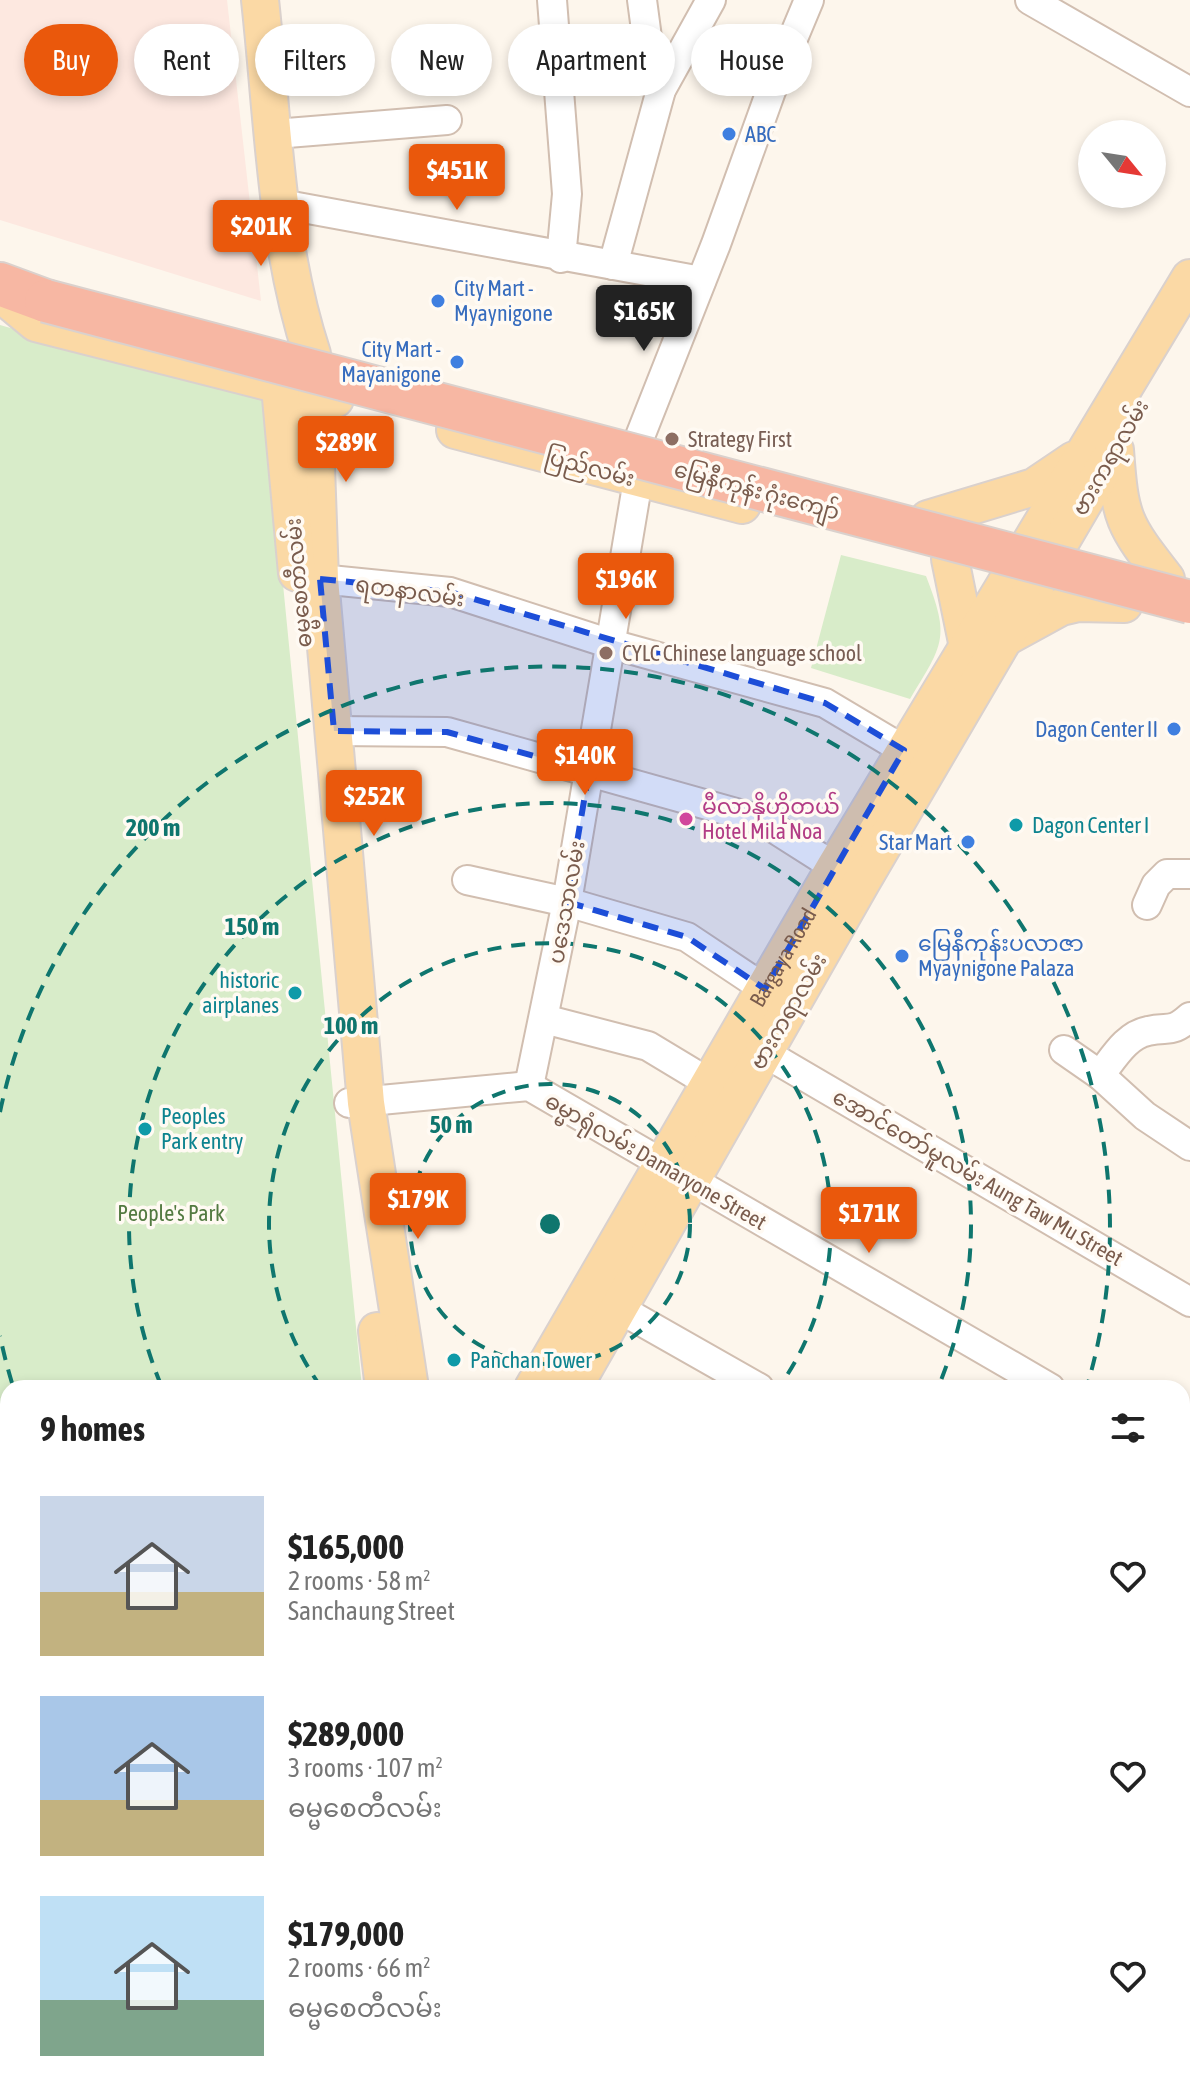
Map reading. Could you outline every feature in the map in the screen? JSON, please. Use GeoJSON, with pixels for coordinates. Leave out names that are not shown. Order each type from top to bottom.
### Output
{"type":"FeatureCollection","features":[{"type":"Feature","properties":{"kind":"highway","name":"မြေနီကုန်း ဂုံးကျော်"},"geometry":{"type":"LineString","coordinates":[[1,289],[1182,588]]}},
{"type":"Feature","properties":{"kind":"main road","name":"ဓမ္မစေတီလမ်း"},"geometry":{"type":"LineString","coordinates":[[260,0],[281,204],[300,342],[296,390],[321,864],[358,1103],[409,1380]]}},
{"type":"Feature","properties":{"kind":"main road","name":"ပြည်လမ်း"},"geometry":{"type":"LineString","coordinates":[[1,289],[43,284],[300,342],[637,444],[928,519],[1034,561],[1124,604],[1190,622]]}},
{"type":"Feature","properties":{"kind":"main road","name":"ပြည်လမ်း"},"geometry":{"type":"LineString","coordinates":[[1,289],[36,323],[950,559],[1034,561],[1182,588]]}},
{"type":"Feature","properties":{"kind":"main road","name":"ဗားကရာလမ်း"},"geometry":{"type":"LineString","coordinates":[[538,1380],[676,1174],[765,1053],[848,874],[1008,636],[1034,561],[1186,304]]}},
{"type":"Feature","properties":{"kind":"main road","name":"ဓမ္မစေတီလမ်း"},"geometry":{"type":"LineString","coordinates":[[296,390],[320,579],[334,731],[358,1103],[383,1380]]}},
{"type":"Feature","properties":{"kind":"main road"},"geometry":{"type":"LineString","coordinates":[[928,519],[1034,487],[1101,449],[1128,531],[1182,588]]}},
{"type":"Feature","properties":{"kind":"main road"},"geometry":{"type":"LineString","coordinates":[[950,559],[968,647]]}},
{"type":"Feature","properties":{"kind":"main road"},"geometry":{"type":"LineString","coordinates":[[904,750],[968,647],[1034,561]]}},
{"type":"Feature","properties":{"kind":"main road"},"geometry":{"type":"LineString","coordinates":[[1008,636],[1061,607],[1078,603],[1124,604]]}},
{"type":"Feature","properties":{"kind":"main road","name":"Bargaya Road"},"geometry":{"type":"LineString","coordinates":[[676,1174],[711,1084],[765,989],[848,874],[904,750]]}},
{"type":"Feature","properties":{"kind":"main road","name":"ဗားကရာလမ်း"},"geometry":{"type":"LineString","coordinates":[[578,1380],[618,1308],[676,1174]]}},
{"type":"Feature","properties":{"kind":"street"},"geometry":{"type":"LineString","coordinates":[[552,0],[567,194],[561,258]]}},
{"type":"Feature","properties":{"kind":"street"},"geometry":{"type":"LineString","coordinates":[[642,0],[645,24]]}},
{"type":"Feature","properties":{"kind":"street"},"geometry":{"type":"LineString","coordinates":[[675,65],[711,0]]}},
{"type":"Feature","properties":{"kind":"street"},"geometry":{"type":"LineString","coordinates":[[637,444],[771,91],[809,0]]}},
{"type":"Feature","properties":{"kind":"street"},"geometry":{"type":"LineString","coordinates":[[1030,0],[1190,92]]}},
{"type":"Feature","properties":{"kind":"street"},"geometry":{"type":"LineString","coordinates":[[613,265],[659,96]]}},
{"type":"Feature","properties":{"kind":"street"},"geometry":{"type":"LineString","coordinates":[[275,134],[447,120]]}},
{"type":"Feature","properties":{"kind":"street"},"geometry":{"type":"LineString","coordinates":[[281,204],[561,258],[701,281]]}},
{"type":"Feature","properties":{"kind":"street","name":"ပဒေသာလမ်း"},"geometry":{"type":"LineString","coordinates":[[529,1086],[567,902],[638,480]]}},
{"type":"Feature","properties":{"kind":"street","name":"ရတနာလမ်း"},"geometry":{"type":"LineString","coordinates":[[320,579],[450,592],[611,644],[825,703],[904,750]]}},
{"type":"Feature","properties":{"kind":"street"},"geometry":{"type":"LineString","coordinates":[[334,731],[447,732],[589,771],[761,820],[848,874]]}},
{"type":"Feature","properties":{"kind":"street"},"geometry":{"type":"LineString","coordinates":[[1147,905],[1156,885],[1167,874],[1190,874]]}},
{"type":"Feature","properties":{"kind":"street"},"geometry":{"type":"LineString","coordinates":[[467,880],[567,902],[687,937],[765,989]]}},
{"type":"Feature","properties":{"kind":"street"},"geometry":{"type":"LineString","coordinates":[[1100,1075],[1130,1039],[1147,1031],[1176,1030],[1190,1017]]}},
{"type":"Feature","properties":{"kind":"street"},"geometry":{"type":"LineString","coordinates":[[544,1019],[648,1046],[711,1084]]}},
{"type":"Feature","properties":{"kind":"street"},"geometry":{"type":"LineString","coordinates":[[1064,1050],[1100,1075],[1145,1116],[1190,1146]]}},
{"type":"Feature","properties":{"kind":"street","name":"အောင်တော်မူလမ်း Aung Taw Mu Street"},"geometry":{"type":"LineString","coordinates":[[765,1053],[1190,1302]]}},
{"type":"Feature","properties":{"kind":"street","name":"ဓမ္မာရုံလမ်း Damaryone Street"},"geometry":{"type":"LineString","coordinates":[[358,1103],[529,1086],[1036,1380]]}},
{"type":"Feature","properties":{"kind":"street"},"geometry":{"type":"LineString","coordinates":[[618,1308],[745,1380]]}},
{"type":"Feature","properties":{"kind":"highlighted area"},"geometry":{"type":"Polygon","coordinates":[[[320,579],[450,592],[825,703],[904,750],[765,989],[687,937],[567,902],[589,771],[447,732],[334,731],[320,579]]]}},
{"type":"Feature","properties":{"kind":"shaded area"},"geometry":{"type":"Polygon","coordinates":[[[0,0],[227,0],[230,24],[134,24],[134,96],[238,96],[261,301],[0,220],[0,0]]]}},
{"type":"Feature","properties":{"kind":"green space","name":"People's Park"},"geometry":{"type":"Polygon","coordinates":[[[0,325],[265,401],[361,1380],[0,1380],[0,325]]]}},
{"type":"Feature","properties":{"kind":"green space"},"geometry":{"type":"Polygon","coordinates":[[[841,555],[926,576],[938,614],[940,640],[930,665],[910,699],[811,668],[841,555]]]}},
{"type":"Feature","properties":{"kind":"place","name":"ABC"},"geometry":{"type":"Point","coordinates":[729,134]}},
{"type":"Feature","properties":{"kind":"place","name":"City Mart - Myaynigone"},"geometry":{"type":"Point","coordinates":[438,301]}},
{"type":"Feature","properties":{"kind":"place","name":"City Mart - Mayanigone"},"geometry":{"type":"Point","coordinates":[457,362]}},
{"type":"Feature","properties":{"kind":"place","name":"Strategy First"},"geometry":{"type":"Point","coordinates":[672,439]}},
{"type":"Feature","properties":{"kind":"place","name":"CYLC Chinese language school"},"geometry":{"type":"Point","coordinates":[606,653]}},
{"type":"Feature","properties":{"kind":"place","name":"Dagon Center II"},"geometry":{"type":"Point","coordinates":[1174,729]}},
{"type":"Feature","properties":{"kind":"place","name":"မီလာနိုဟိုတယ် Hotel Mila Noa"},"geometry":{"type":"Point","coordinates":[686,819]}},
{"type":"Feature","properties":{"kind":"place","name":"Dagon Center I"},"geometry":{"type":"Point","coordinates":[1016,825]}},
{"type":"Feature","properties":{"kind":"place","name":"Star Mart"},"geometry":{"type":"Point","coordinates":[968,842]}},
{"type":"Feature","properties":{"kind":"place","name":"မြေနီကုန်းပလာဇာ Myaynigone Palaza"},"geometry":{"type":"Point","coordinates":[902,956]}},
{"type":"Feature","properties":{"kind":"place","name":"historic airplanes"},"geometry":{"type":"Point","coordinates":[295,993]}},
{"type":"Feature","properties":{"kind":"place","name":"Peoples Park entry"},"geometry":{"type":"Point","coordinates":[145,1129]}},
{"type":"Feature","properties":{"kind":"place","name":"Panchan Tower"},"geometry":{"type":"Point","coordinates":[454,1360]}}]}
